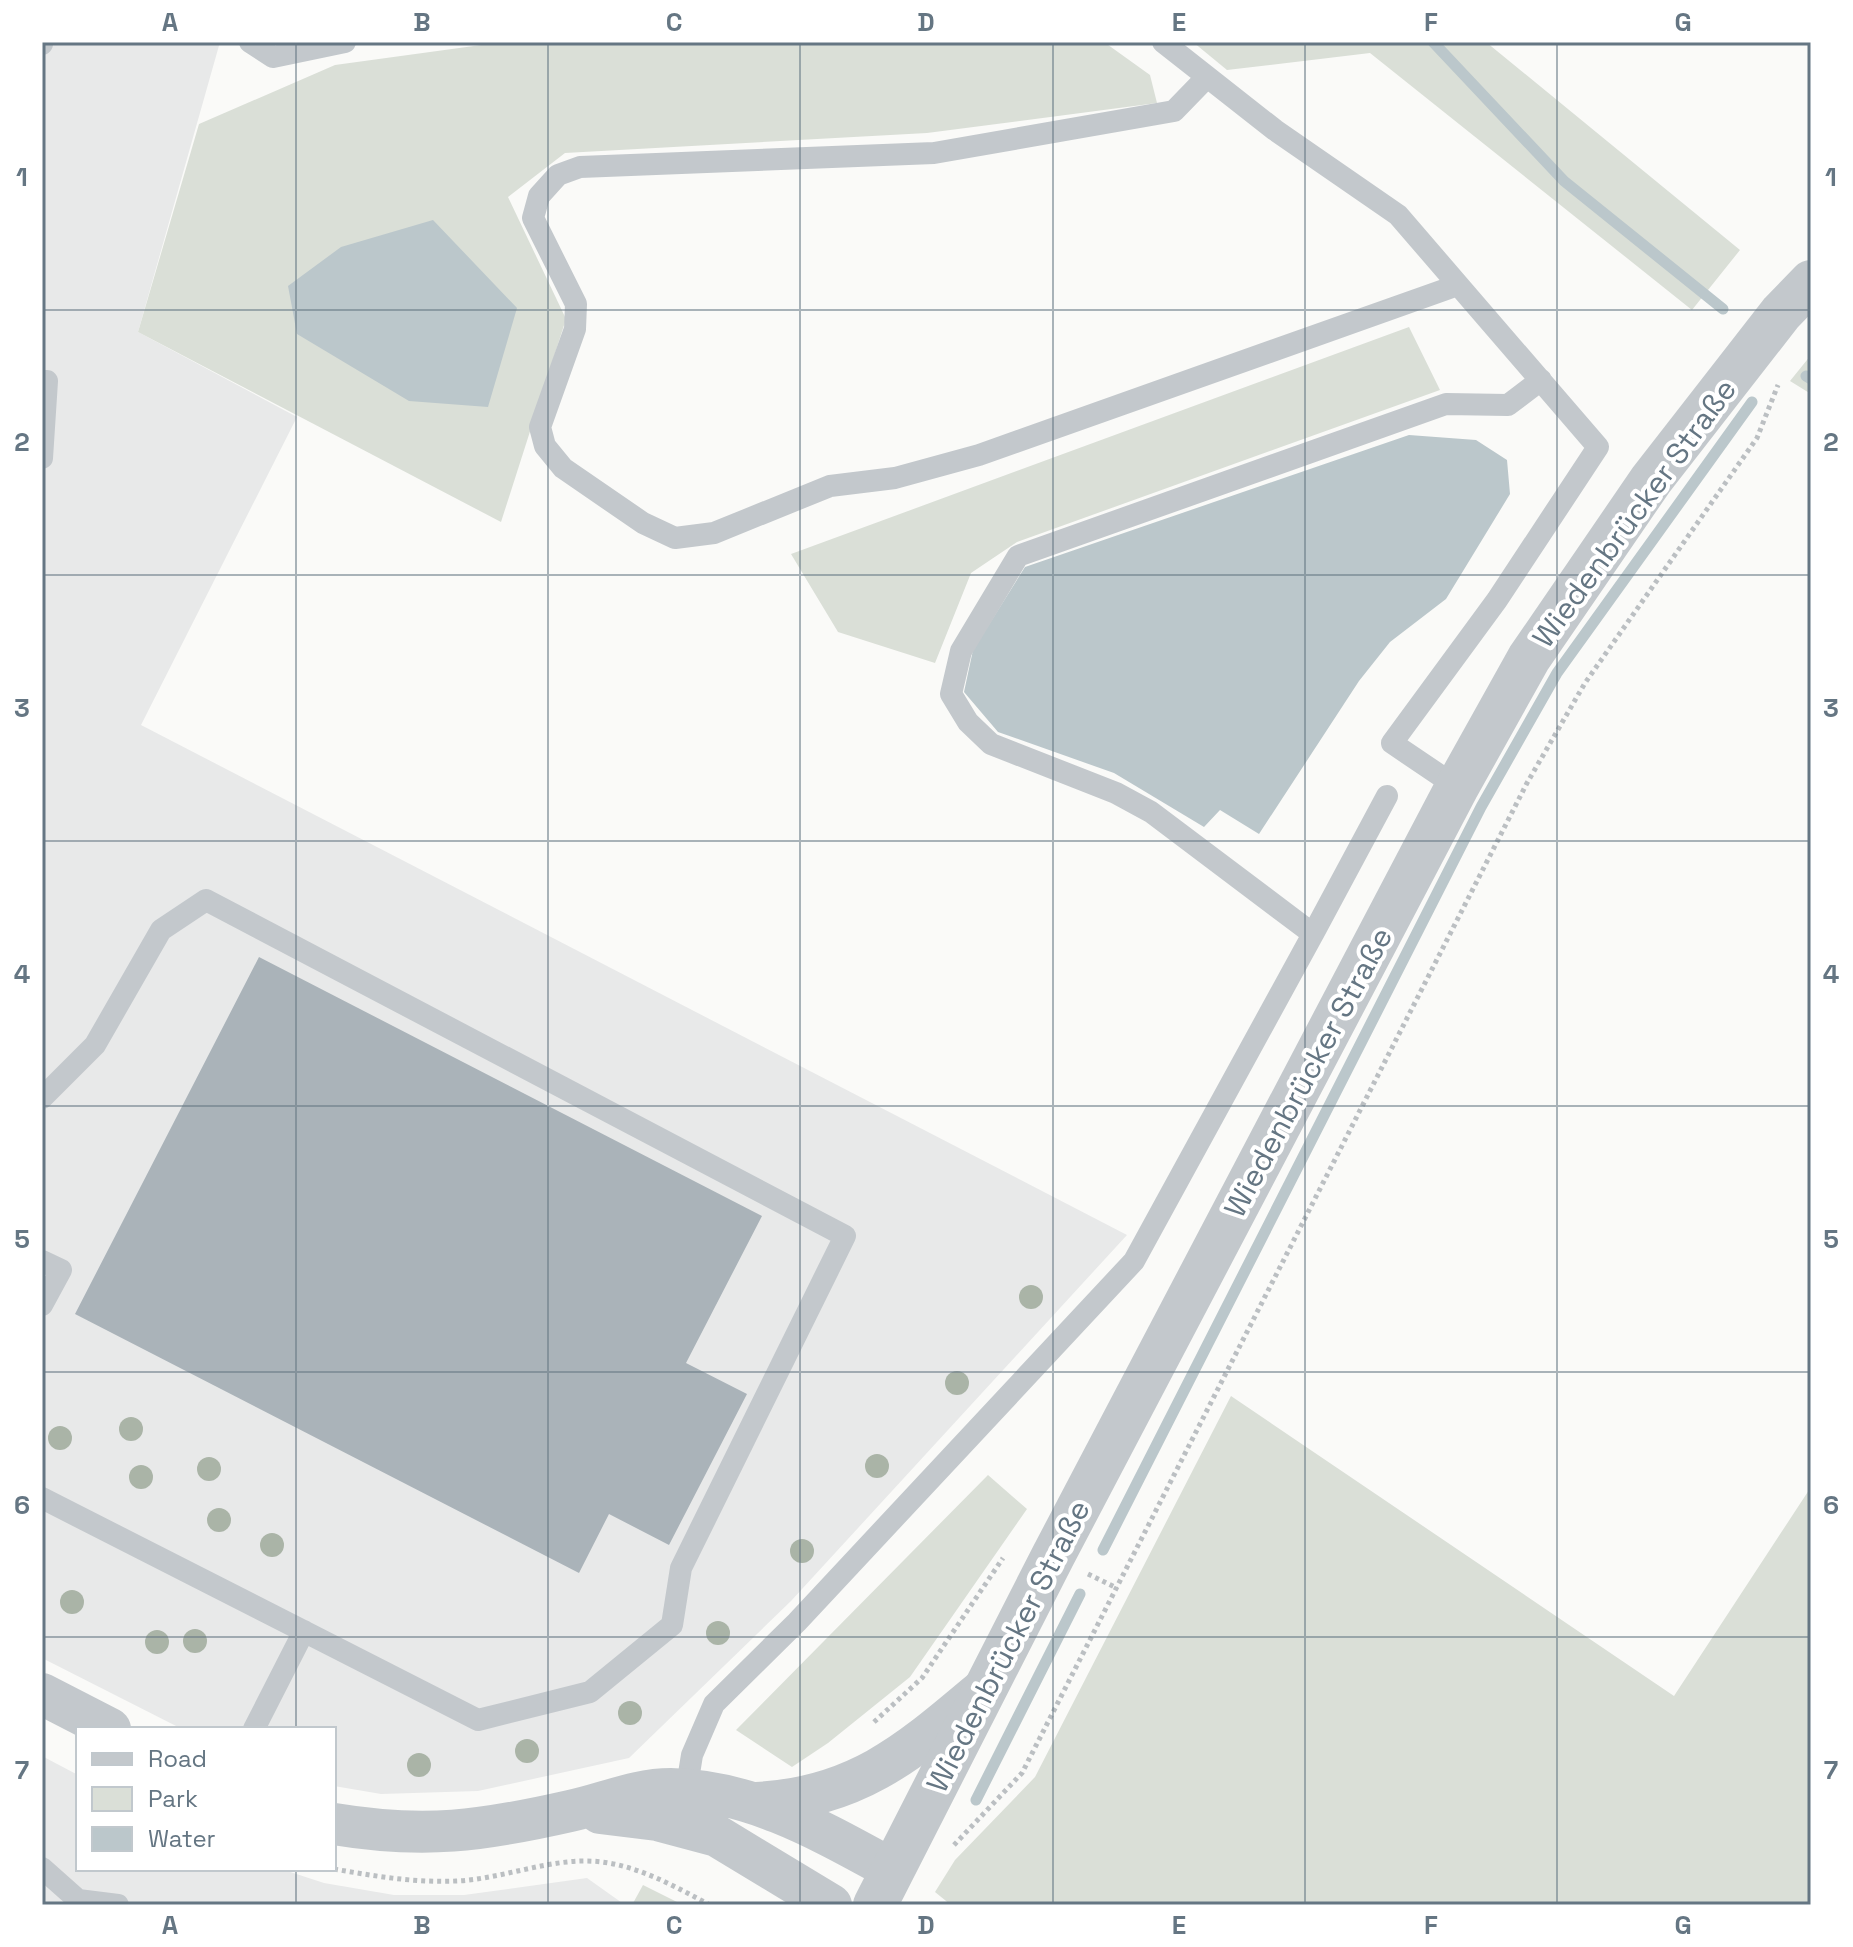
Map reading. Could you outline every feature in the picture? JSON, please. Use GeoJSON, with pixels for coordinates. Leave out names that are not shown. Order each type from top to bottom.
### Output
{"type":"FeatureCollection","features":[{"type":"Feature","properties":{"kind":"street","name":"Wiedenbrücker Straße"},"geometry":{"type":"LineString","coordinates":[[884,1887],[1053,1556],[1457,787],[1529,658],[1651,480],[1781,313],[1811,282]]}},
{"type":"Feature","properties":{"kind":"street"},"geometry":{"type":"LineString","coordinates":[[754,1803],[792,1801],[837,1788],[906,1755],[986,1687]]}},
{"type":"Feature","properties":{"kind":"street"},"geometry":{"type":"LineString","coordinates":[[42,1694],[106,1727]]}},
{"type":"Feature","properties":{"kind":"street"},"geometry":{"type":"LineString","coordinates":[[336,1824],[429,1835],[499,1827],[575,1810],[621,1795],[671,1789],[754,1803],[783,1812],[884,1887]]}},
{"type":"Feature","properties":{"kind":"street"},"geometry":{"type":"LineString","coordinates":[[575,1810],[657,1820],[717,1836],[831,1905]]}},
{"type":"Feature","properties":{"kind":"lane"},"geometry":{"type":"LineString","coordinates":[[250,42],[273,57],[345,42]]}},
{"type":"Feature","properties":{"kind":"lane"},"geometry":{"type":"LineString","coordinates":[[1163,42],[1275,130],[1398,215],[1598,447],[1497,600],[1392,743],[1457,787]]}},
{"type":"Feature","properties":{"kind":"lane"},"geometry":{"type":"LineString","coordinates":[[1207,77],[1174,111],[934,153],[656,161],[580,167],[558,175],[539,196],[533,218],[576,304],[575,329],[540,427],[545,446],[563,468],[643,523],[675,538],[714,533],[830,486],[895,478],[979,455],[1458,285]]}},
{"type":"Feature","properties":{"kind":"lane"},"geometry":{"type":"LineString","coordinates":[[1313,934],[1151,812],[1116,793],[991,744],[968,722],[951,694],[961,651],[1018,556],[1446,404],[1508,405],[1541,380]]}},
{"type":"Feature","properties":{"kind":"lane"},"geometry":{"type":"LineString","coordinates":[[42,381],[47,381],[42,458]]}},
{"type":"Feature","properties":{"kind":"lane"},"geometry":{"type":"LineString","coordinates":[[686,1792],[692,1755],[714,1704],[797,1622],[1134,1261],[1387,796]]}},
{"type":"Feature","properties":{"kind":"lane"},"geometry":{"type":"LineString","coordinates":[[42,1098],[95,1045],[161,930],[206,900],[845,1236],[681,1568],[672,1625],[590,1692],[478,1720],[42,1498]]}},
{"type":"Feature","properties":{"kind":"lane"},"geometry":{"type":"LineString","coordinates":[[42,1261],[61,1270],[42,1305]]}},
{"type":"Feature","properties":{"kind":"lane"},"geometry":{"type":"LineString","coordinates":[[255,1727],[304,1631]]}},
{"type":"Feature","properties":{"kind":"lane"},"geometry":{"type":"LineString","coordinates":[[42,1868],[78,1900],[118,1905]]}},
{"type":"Feature","properties":{"kind":"path"},"geometry":{"type":"LineString","coordinates":[[943,1856],[1022,1773],[1527,783],[1585,683],[1757,438],[1779,383]]}},
{"type":"Feature","properties":{"kind":"path"},"geometry":{"type":"LineString","coordinates":[[870,1725],[922,1678],[1009,1550],[1026,1542],[1117,1588]]}},
{"type":"Feature","properties":{"kind":"path"},"geometry":{"type":"LineString","coordinates":[[336,1869],[388,1878],[458,1881],[539,1865],[601,1862],[653,1876],[710,1905]]}},
{"type":"Feature","properties":{"kind":"shaded area"},"geometry":{"type":"Polygon","coordinates":[[[42,42],[220,42],[138,332],[297,417],[141,725],[1127,1235],[791,1601],[629,1758],[478,1791],[381,1794],[336,1786],[336,1727],[178,1727],[42,1658],[42,42]]]}},
{"type":"Feature","properties":{"kind":"shaded area"},"geometry":{"type":"Polygon","coordinates":[[[42,1756],[76,1774],[76,1871],[287,1871],[324,1883],[394,1895],[464,1895],[587,1878],[625,1905],[42,1905],[42,1756]]]}},
{"type":"Feature","properties":{"kind":"green space"},"geometry":{"type":"Polygon","coordinates":[[[503,42],[1104,42],[1150,75],[1157,103],[927,133],[565,153],[508,197],[566,319],[501,522],[138,332],[199,124],[335,65],[503,42]]]}},
{"type":"Feature","properties":{"kind":"green space"},"geometry":{"type":"Polygon","coordinates":[[[1193,42],[1486,42],[1740,250],[1692,310],[1370,53],[1227,70],[1193,42]]]}},
{"type":"Feature","properties":{"kind":"green space"},"geometry":{"type":"Polygon","coordinates":[[[1409,327],[1440,390],[1017,542],[971,573],[935,663],[838,632],[791,554],[1409,327]]]}},
{"type":"Feature","properties":{"kind":"green space"},"geometry":{"type":"Polygon","coordinates":[[[1811,355],[1811,394],[1790,381],[1811,355]]]}},
{"type":"Feature","properties":{"kind":"green space"},"geometry":{"type":"Polygon","coordinates":[[[1231,1396],[1674,1696],[1811,1487],[1811,1905],[951,1905],[935,1892],[955,1860],[1035,1777],[1231,1396]]]}},
{"type":"Feature","properties":{"kind":"green space"},"geometry":{"type":"Polygon","coordinates":[[[988,1475],[1027,1509],[910,1677],[828,1743],[792,1767],[736,1730],[988,1475]]]}},
{"type":"Feature","properties":{"kind":"green space"},"geometry":{"type":"Polygon","coordinates":[[[643,1885],[683,1905],[632,1905],[643,1885]]]}},
{"type":"Feature","properties":{"kind":"water"},"geometry":{"type":"Polygon","coordinates":[[[433,220],[517,308],[488,407],[409,401],[297,334],[288,286],[341,247],[433,220]]]}},
{"type":"Feature","properties":{"kind":"water"},"geometry":{"type":"Polygon","coordinates":[[[1409,435],[1476,440],[1507,460],[1510,494],[1446,599],[1390,642],[1359,681],[1259,834],[1220,810],[1204,827],[1114,773],[998,732],[964,692],[973,650],[1025,567],[1409,435]]]}},
{"type":"Feature","properties":{"kind":"building"},"geometry":{"type":"Polygon","coordinates":[[[259,957],[762,1216],[686,1363],[747,1394],[669,1545],[609,1514],[579,1573],[75,1314],[259,957]]]}},
{"type":"Feature","properties":{"kind":"waterway"},"geometry":{"type":"LineString","coordinates":[[1433,42],[1564,181],[1723,309]]}},
{"type":"Feature","properties":{"kind":"waterway"},"geometry":{"type":"LineString","coordinates":[[1806,376],[1811,379]]}},
{"type":"Feature","properties":{"kind":"waterway"},"geometry":{"type":"LineString","coordinates":[[1103,1550],[1481,807],[1557,673],[1752,402]]}},
{"type":"Feature","properties":{"kind":"waterway"},"geometry":{"type":"LineString","coordinates":[[976,1800],[1080,1594]]}}]}
